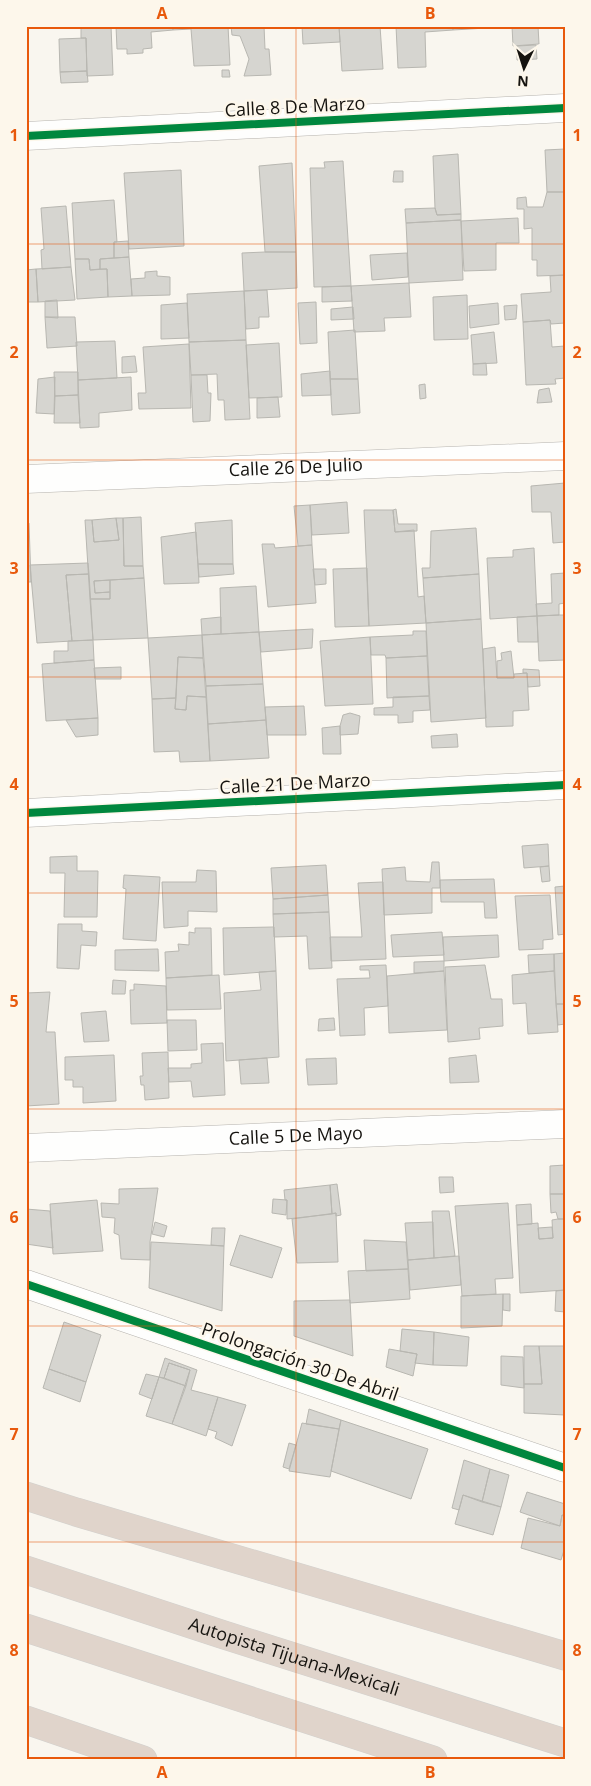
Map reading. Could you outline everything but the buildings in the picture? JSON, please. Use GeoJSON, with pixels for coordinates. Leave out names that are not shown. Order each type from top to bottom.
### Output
{"type":"FeatureCollection","features":[{"type":"Feature","properties":{"kind":"highway"},"geometry":{"type":"LineString","coordinates":[[26,1496],[565,1656]]}},
{"type":"Feature","properties":{"kind":"highway","name":"Autopista Tijuana-Mexicali"},"geometry":{"type":"LineString","coordinates":[[26,1570],[565,1743]]}},
{"type":"Feature","properties":{"kind":"highway"},"geometry":{"type":"LineString","coordinates":[[26,1628],[433,1760]]}},
{"type":"Feature","properties":{"kind":"highway"},"geometry":{"type":"LineString","coordinates":[[26,1720],[143,1760]]}},
{"type":"Feature","properties":{"kind":"street","name":"Calle 8 De Marzo"},"geometry":{"type":"LineString","coordinates":[[26,136],[565,108]]}},
{"type":"Feature","properties":{"kind":"street","name":"Calle 26 De Julio"},"geometry":{"type":"LineString","coordinates":[[26,479],[565,456]]}},
{"type":"Feature","properties":{"kind":"street","name":"Calle 21 De Marzo"},"geometry":{"type":"LineString","coordinates":[[26,813],[565,785]]}},
{"type":"Feature","properties":{"kind":"street","name":"Calle 5 De Mayo"},"geometry":{"type":"LineString","coordinates":[[26,1148],[565,1124]]}},
{"type":"Feature","properties":{"kind":"street","name":"Prolongación 30 De Abril"},"geometry":{"type":"LineString","coordinates":[[26,1284],[562,1466]]}},
{"type":"Feature","properties":{"kind":"cycle path"},"geometry":{"type":"LineString","coordinates":[[26,136],[565,108]]}},
{"type":"Feature","properties":{"kind":"cycle path"},"geometry":{"type":"LineString","coordinates":[[26,813],[565,785]]}},
{"type":"Feature","properties":{"kind":"cycle path"},"geometry":{"type":"LineString","coordinates":[[26,1284],[565,1468]]}}]}
